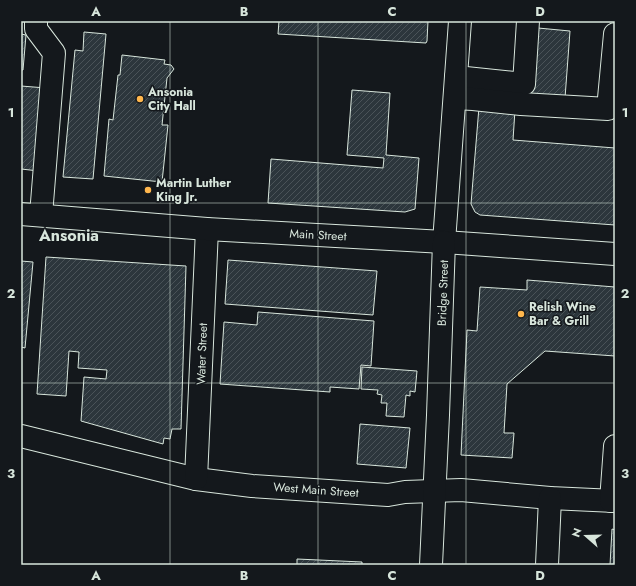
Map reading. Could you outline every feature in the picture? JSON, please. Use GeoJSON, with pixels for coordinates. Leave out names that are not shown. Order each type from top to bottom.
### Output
{"type":"FeatureCollection","features":[{"type":"Feature","properties":{"kind":"street"},"geometry":{"type":"LineString","coordinates":[[31,214],[54,53],[36,29],[36,21]]}},
{"type":"Feature","properties":{"kind":"street","name":"Bridge Street"},"geometry":{"type":"LineString","coordinates":[[431,565],[439,400],[444,242],[460,21]]}},
{"type":"Feature","properties":{"kind":"street"},"geometry":{"type":"LineString","coordinates":[[455,88],[524,84],[528,21]]}},
{"type":"Feature","properties":{"kind":"street"},"geometry":{"type":"LineString","coordinates":[[455,88],[473,99],[521,104],[608,109],[615,34]]}},
{"type":"Feature","properties":{"kind":"street","name":"Main Street"},"geometry":{"type":"LineString","coordinates":[[31,214],[207,229],[444,242],[615,254]]}},
{"type":"Feature","properties":{"kind":"street","name":"Water Street"},"geometry":{"type":"LineString","coordinates":[[196,479],[207,229]]}},
{"type":"Feature","properties":{"kind":"street","name":"West Main Street"},"geometry":{"type":"LineString","coordinates":[[21,436],[196,479],[252,486],[388,495],[405,492],[461,490],[550,498],[613,501]]}},
{"type":"Feature","properties":{"kind":"street"},"geometry":{"type":"LineString","coordinates":[[613,501],[615,446]]}},
{"type":"Feature","properties":{"kind":"street"},"geometry":{"type":"LineString","coordinates":[[546,565],[550,498]]}},
{"type":"Feature","properties":{"kind":"building"},"geometry":{"type":"Polygon","coordinates":[[[279,21],[428,21],[427,41],[426,43],[278,34],[279,21]]]}},
{"type":"Feature","properties":{"kind":"building"},"geometry":{"type":"Polygon","coordinates":[[[538,28],[570,31],[565,98],[526,95],[538,28]]]}},
{"type":"Feature","properties":{"kind":"building"},"geometry":{"type":"Polygon","coordinates":[[[84,32],[106,34],[93,179],[63,177],[75,50],[83,51],[84,32]]]}},
{"type":"Feature","properties":{"kind":"building"},"geometry":{"type":"Polygon","coordinates":[[[21,34],[26,35],[23,70],[21,70],[21,34]]]}},
{"type":"Feature","properties":{"kind":"building","name":"Ansonia City Hall"},"geometry":{"type":"Polygon","coordinates":[[[122,55],[165,60],[164,64],[171,65],[174,69],[167,78],[162,125],[168,125],[162,182],[104,176],[109,119],[113,120],[118,75],[120,75],[122,55]]]}},
{"type":"Feature","properties":{"kind":"building"},"geometry":{"type":"Polygon","coordinates":[[[21,86],[46,88],[39,171],[21,169],[21,86]]]}},
{"type":"Feature","properties":{"kind":"building"},"geometry":{"type":"Polygon","coordinates":[[[352,90],[390,93],[386,155],[419,158],[415,209],[405,212],[268,203],[271,159],[383,168],[384,158],[347,155],[352,90]]]}},
{"type":"Feature","properties":{"kind":"building"},"geometry":{"type":"Polygon","coordinates":[[[479,107],[515,110],[513,140],[615,148],[615,225],[480,215],[475,212],[471,204],[479,107]]]}},
{"type":"Feature","properties":{"kind":"building"},"geometry":{"type":"Polygon","coordinates":[[[46,257],[186,266],[181,429],[172,429],[170,439],[164,438],[163,444],[81,421],[84,377],[106,379],[107,370],[78,368],[79,352],[69,351],[66,396],[37,394],[46,257]]]}},
{"type":"Feature","properties":{"kind":"building"},"geometry":{"type":"Polygon","coordinates":[[[228,260],[377,271],[373,315],[225,304],[228,260]]]}},
{"type":"Feature","properties":{"kind":"building"},"geometry":{"type":"Polygon","coordinates":[[[21,261],[33,262],[25,348],[21,347],[21,261]]]}},
{"type":"Feature","properties":{"kind":"building"},"geometry":{"type":"Polygon","coordinates":[[[527,280],[615,287],[615,356],[545,351],[507,384],[504,433],[514,433],[512,458],[461,455],[467,330],[477,331],[480,287],[527,290],[527,280]]]}},
{"type":"Feature","properties":{"kind":"building"},"geometry":{"type":"Polygon","coordinates":[[[258,312],[374,321],[371,366],[361,365],[359,389],[330,387],[330,392],[220,384],[224,322],[257,325],[258,312]]]}},
{"type":"Feature","properties":{"kind":"building"},"geometry":{"type":"Polygon","coordinates":[[[362,367],[417,371],[415,392],[410,391],[410,396],[406,395],[404,417],[386,416],[387,403],[381,403],[382,395],[377,394],[378,390],[361,389],[362,367]]]}},
{"type":"Feature","properties":{"kind":"building"},"geometry":{"type":"Polygon","coordinates":[[[360,424],[410,428],[406,468],[357,464],[360,424]]]}},
{"type":"Feature","properties":{"kind":"building"},"geometry":{"type":"Polygon","coordinates":[[[612,529],[615,530],[615,565],[610,565],[612,529]]]}},
{"type":"Feature","properties":{"kind":"building"},"geometry":{"type":"Polygon","coordinates":[[[297,559],[362,562],[362,565],[297,565],[297,559]]]}},
{"type":"Feature","properties":{"kind":"place","name":"Ansonia City Hall"},"geometry":{"type":"Point","coordinates":[140,99]}},
{"type":"Feature","properties":{"kind":"place","name":"Martin Luther King Jr."},"geometry":{"type":"Point","coordinates":[148,190]}},
{"type":"Feature","properties":{"kind":"place","name":"Relish Wine Bar & Grill"},"geometry":{"type":"Point","coordinates":[521,314]}},
{"type":"Feature","properties":{"kind":"district","name":"Ansonia"},"geometry":{"type":"Point","coordinates":[69,235]}}]}
